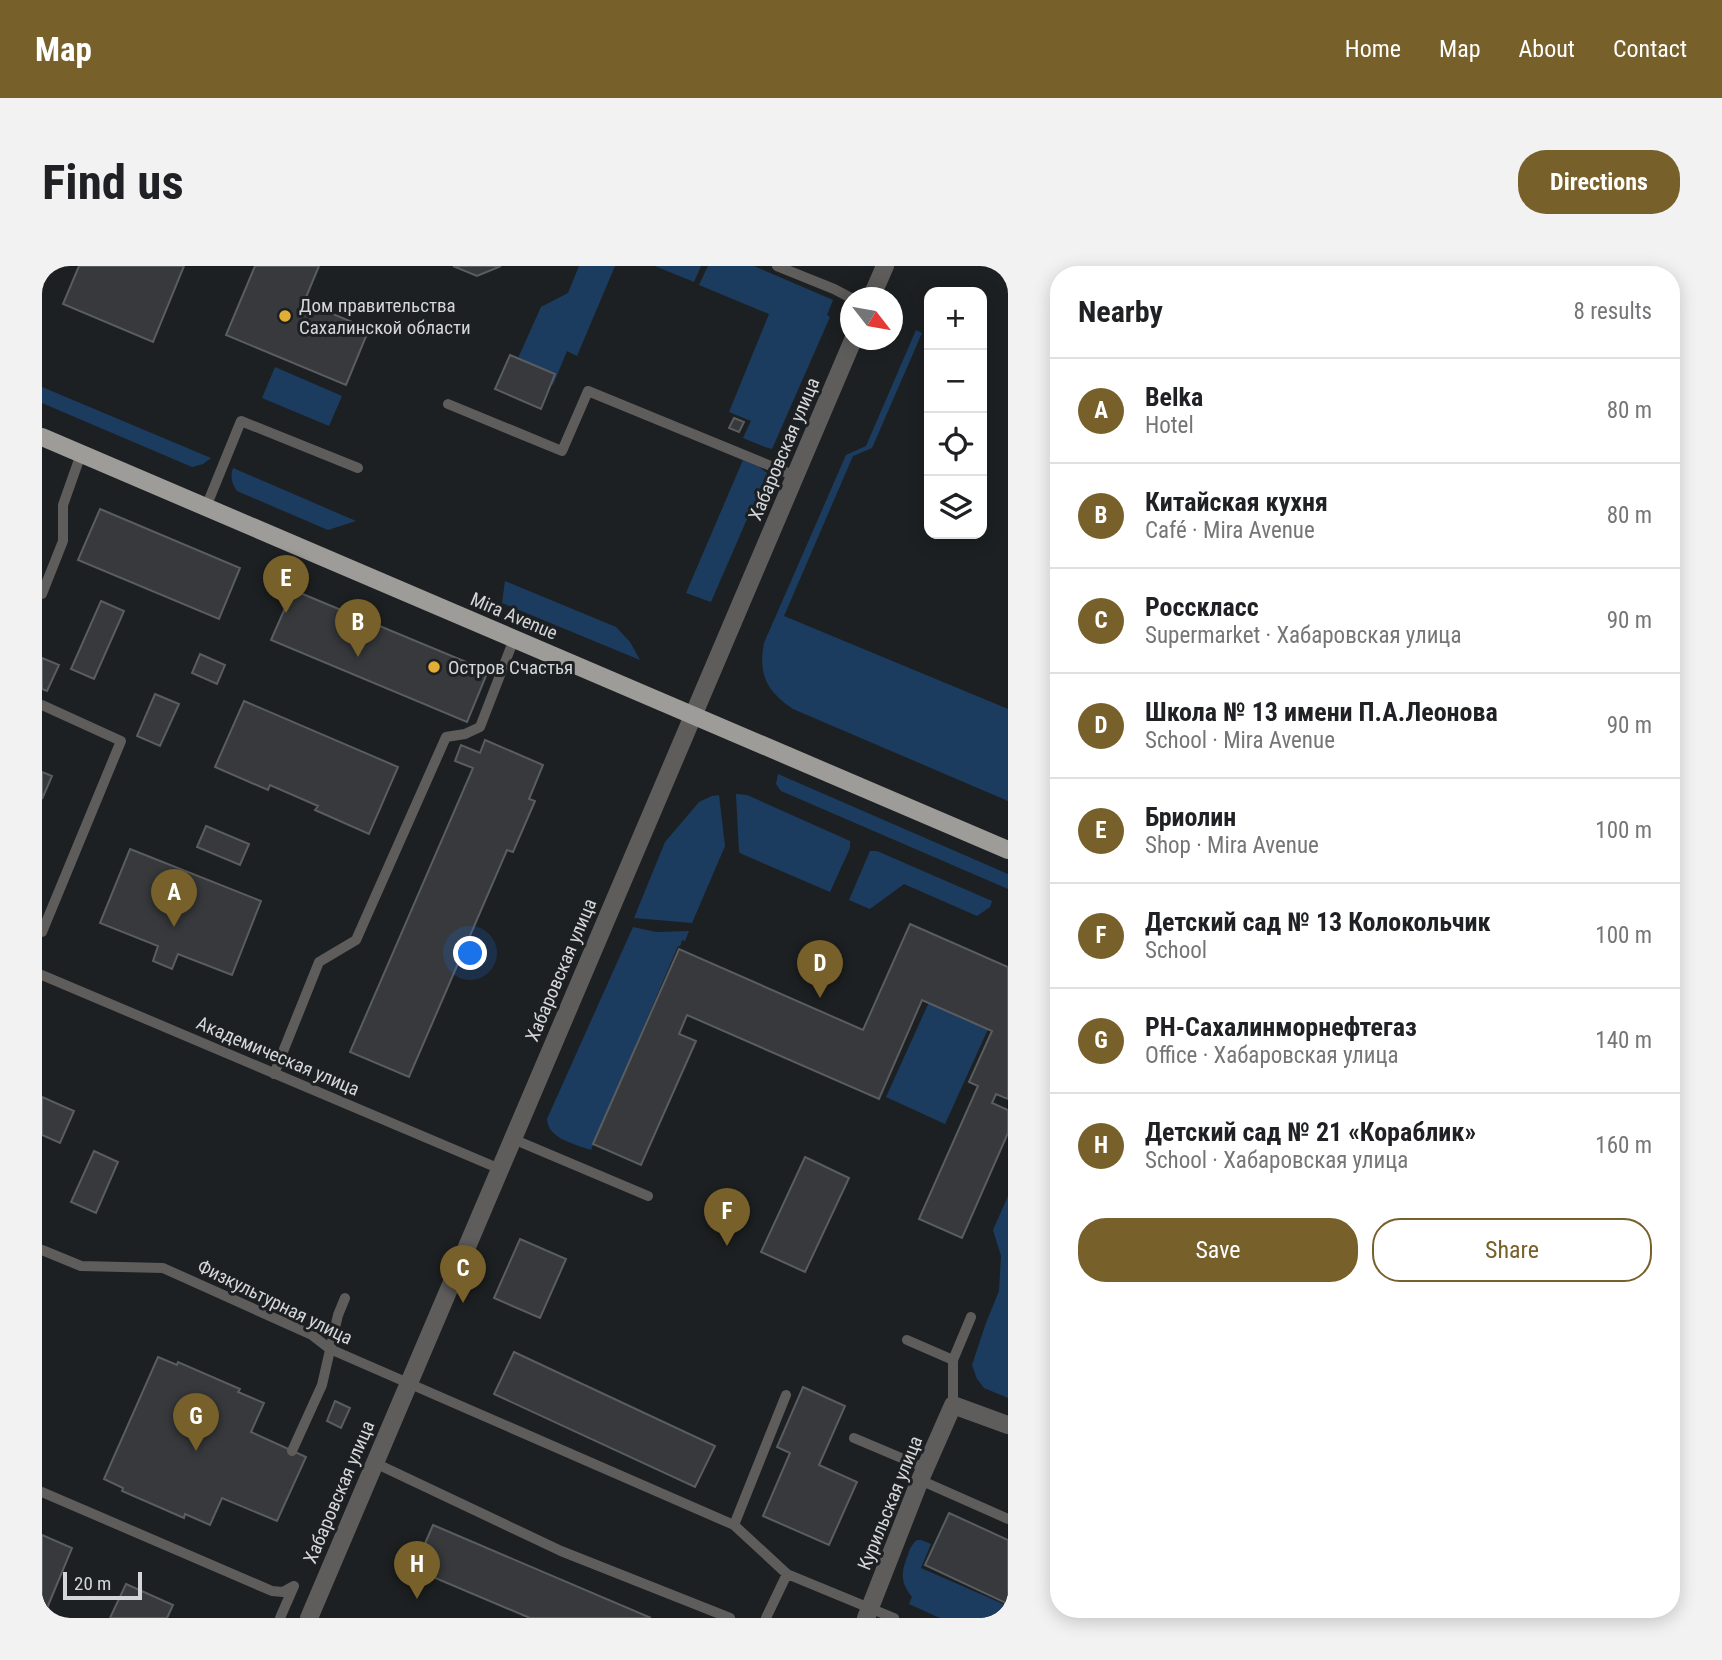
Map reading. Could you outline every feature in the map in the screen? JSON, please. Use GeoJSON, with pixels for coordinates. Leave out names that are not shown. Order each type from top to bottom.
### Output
{"type":"FeatureCollection","features":[{"type":"Feature","properties":{"kind":"main road","name":"Mira Avenue"},"geometry":{"type":"LineString","coordinates":[[42,437],[1008,850]]}},
{"type":"Feature","properties":{"kind":"street"},"geometry":{"type":"LineString","coordinates":[[876,287],[885,266]]}},
{"type":"Feature","properties":{"kind":"street","name":"Хабаровская улица"},"geometry":{"type":"LineString","coordinates":[[309,1618],[849,350]]}},
{"type":"Feature","properties":{"kind":"street"},"geometry":{"type":"LineString","coordinates":[[953,1405],[1008,1424]]}},
{"type":"Feature","properties":{"kind":"street","name":"Курильская улица"},"geometry":{"type":"LineString","coordinates":[[868,1613],[953,1405]]}},
{"type":"Feature","properties":{"kind":"lane"},"geometry":{"type":"LineString","coordinates":[[776,266],[840,292]]}},
{"type":"Feature","properties":{"kind":"lane"},"geometry":{"type":"LineString","coordinates":[[448,404],[562,451],[587,391],[795,476]]}},
{"type":"Feature","properties":{"kind":"lane"},"geometry":{"type":"LineString","coordinates":[[205,507],[241,421],[358,468]]}},
{"type":"Feature","properties":{"kind":"lane"},"geometry":{"type":"LineString","coordinates":[[42,593],[63,541],[63,505],[81,454]]}},
{"type":"Feature","properties":{"kind":"lane"},"geometry":{"type":"LineString","coordinates":[[274,1074],[319,962],[356,940],[446,737],[465,734],[480,727],[514,639]]}},
{"type":"Feature","properties":{"kind":"lane"},"geometry":{"type":"LineString","coordinates":[[42,705],[121,741],[42,932]]}},
{"type":"Feature","properties":{"kind":"lane","name":"Академическая улица"},"geometry":{"type":"LineString","coordinates":[[42,975],[500,1169]]}},
{"type":"Feature","properties":{"kind":"lane"},"geometry":{"type":"LineString","coordinates":[[513,1139],[648,1196]]}},
{"type":"Feature","properties":{"kind":"lane","name":"Физкультурная улица"},"geometry":{"type":"LineString","coordinates":[[42,1250],[80,1266],[163,1268],[312,1335],[330,1349],[734,1525],[787,1574]]}},
{"type":"Feature","properties":{"kind":"lane"},"geometry":{"type":"LineString","coordinates":[[292,1451],[323,1385],[338,1315],[345,1298]]}},
{"type":"Feature","properties":{"kind":"lane"},"geometry":{"type":"LineString","coordinates":[[953,1405],[953,1360],[971,1317]]}},
{"type":"Feature","properties":{"kind":"lane"},"geometry":{"type":"LineString","coordinates":[[907,1340],[953,1360]]}},
{"type":"Feature","properties":{"kind":"lane"},"geometry":{"type":"LineString","coordinates":[[734,1525],[786,1395]]}},
{"type":"Feature","properties":{"kind":"lane"},"geometry":{"type":"LineString","coordinates":[[854,1438],[1008,1519]]}},
{"type":"Feature","properties":{"kind":"lane"},"geometry":{"type":"LineString","coordinates":[[375,1463],[561,1551],[730,1618]]}},
{"type":"Feature","properties":{"kind":"lane"},"geometry":{"type":"LineString","coordinates":[[42,1492],[272,1591],[283,1592],[294,1586],[281,1615],[294,1618]]}},
{"type":"Feature","properties":{"kind":"lane"},"geometry":{"type":"LineString","coordinates":[[766,1618],[787,1574],[868,1613],[894,1618]]}},
{"type":"Feature","properties":{"kind":"shaded area"},"geometry":{"type":"Polygon","coordinates":[[[579,266],[615,266],[577,356],[567,351],[553,385],[514,367],[541,307],[568,293],[579,266]]]}},
{"type":"Feature","properties":{"kind":"shaded area"},"geometry":{"type":"Polygon","coordinates":[[[655,266],[701,266],[694,282],[655,266]]]}},
{"type":"Feature","properties":{"kind":"shaded area"},"geometry":{"type":"Polygon","coordinates":[[[708,266],[754,266],[833,300],[827,315],[830,317],[772,449],[743,438],[751,421],[729,412],[769,314],[699,285],[708,266]]]}},
{"type":"Feature","properties":{"kind":"shaded area"},"geometry":{"type":"Polygon","coordinates":[[[916,330],[922,333],[872,448],[853,456],[784,616],[1008,709],[1008,801],[793,709],[771,689],[762,664],[764,643],[846,455],[866,446],[916,330]]]}},
{"type":"Feature","properties":{"kind":"shaded area"},"geometry":{"type":"Polygon","coordinates":[[[275,367],[342,396],[329,426],[262,398],[275,367]]]}},
{"type":"Feature","properties":{"kind":"shaded area"},"geometry":{"type":"Polygon","coordinates":[[[42,387],[211,458],[192,467],[42,403],[42,387]]]}},
{"type":"Feature","properties":{"kind":"shaded area"},"geometry":{"type":"Polygon","coordinates":[[[743,460],[767,473],[711,602],[686,593],[743,460]]]}},
{"type":"Feature","properties":{"kind":"shaded area"},"geometry":{"type":"Polygon","coordinates":[[[233,468],[356,521],[328,530],[237,491],[232,480],[233,468]]]}},
{"type":"Feature","properties":{"kind":"shaded area"},"geometry":{"type":"Polygon","coordinates":[[[505,581],[616,627],[630,642],[640,660],[502,603],[505,581]]]}},
{"type":"Feature","properties":{"kind":"shaded area"},"geometry":{"type":"Polygon","coordinates":[[[778,774],[1008,874],[1008,889],[781,791],[776,784],[778,774]]]}},
{"type":"Feature","properties":{"kind":"shaded area"},"geometry":{"type":"Polygon","coordinates":[[[736,794],[747,795],[850,841],[850,848],[830,892],[739,852],[736,794]]]}},
{"type":"Feature","properties":{"kind":"shaded area"},"geometry":{"type":"Polygon","coordinates":[[[719,795],[725,846],[692,923],[634,918],[665,842],[699,802],[719,795]]]}},
{"type":"Feature","properties":{"kind":"shaded area"},"geometry":{"type":"Polygon","coordinates":[[[870,851],[877,851],[992,901],[990,907],[977,916],[904,884],[870,909],[849,900],[870,851]]]}},
{"type":"Feature","properties":{"kind":"shaded area"},"geometry":{"type":"Polygon","coordinates":[[[633,927],[656,932],[689,931],[685,941],[682,940],[678,946],[591,1150],[557,1136],[547,1119],[633,927]]]}},
{"type":"Feature","properties":{"kind":"shaded area"},"geometry":{"type":"Polygon","coordinates":[[[930,1000],[989,1027],[945,1124],[886,1097],[930,1000]]]}},
{"type":"Feature","properties":{"kind":"shaded area"},"geometry":{"type":"Polygon","coordinates":[[[1008,1196],[1008,1398],[984,1388],[972,1365],[999,1291],[1001,1256],[993,1230],[1008,1196]]]}},
{"type":"Feature","properties":{"kind":"shaded area"},"geometry":{"type":"Polygon","coordinates":[[[917,1540],[931,1544],[921,1568],[1008,1606],[1008,1618],[940,1618],[909,1604],[912,1597],[905,1587],[903,1572],[910,1548],[917,1540]]]}},
{"type":"Feature","properties":{"kind":"building"},"geometry":{"type":"Polygon","coordinates":[[[79,266],[184,266],[153,342],[63,304],[79,266]]]}},
{"type":"Feature","properties":{"kind":"building","name":"Дом правительства Сахалинской области"},"geometry":{"type":"Polygon","coordinates":[[[255,266],[319,266],[304,302],[369,329],[346,385],[226,335],[255,266]]]}},
{"type":"Feature","properties":{"kind":"building","name":"Дом правительства Сахалинской области"},"geometry":{"type":"Polygon","coordinates":[[[453,266],[501,266],[477,276],[453,266]]]}},
{"type":"Feature","properties":{"kind":"building"},"geometry":{"type":"Polygon","coordinates":[[[510,355],[555,374],[541,409],[495,389],[510,355]]]}},
{"type":"Feature","properties":{"kind":"building"},"geometry":{"type":"Polygon","coordinates":[[[734,418],[744,422],[739,432],[729,428],[734,418]]]}},
{"type":"Feature","properties":{"kind":"building"},"geometry":{"type":"Polygon","coordinates":[[[100,509],[240,568],[219,619],[78,560],[100,509]]]}},
{"type":"Feature","properties":{"kind":"building"},"geometry":{"type":"Polygon","coordinates":[[[293,590],[488,671],[467,722],[271,640],[293,590]]]}},
{"type":"Feature","properties":{"kind":"building"},"geometry":{"type":"Polygon","coordinates":[[[101,601],[124,611],[94,679],[71,669],[101,601]]]}},
{"type":"Feature","properties":{"kind":"building"},"geometry":{"type":"Polygon","coordinates":[[[200,654],[225,665],[217,684],[192,673],[200,654]]]}},
{"type":"Feature","properties":{"kind":"building"},"geometry":{"type":"Polygon","coordinates":[[[42,658],[59,665],[47,691],[42,689],[42,658]]]}},
{"type":"Feature","properties":{"kind":"building"},"geometry":{"type":"Polygon","coordinates":[[[155,694],[179,704],[160,746],[137,736],[155,694]]]}},
{"type":"Feature","properties":{"kind":"building"},"geometry":{"type":"Polygon","coordinates":[[[244,701],[398,767],[369,834],[315,810],[318,806],[270,785],[268,790],[215,767],[244,701]]]}},
{"type":"Feature","properties":{"kind":"building"},"geometry":{"type":"Polygon","coordinates":[[[485,740],[543,765],[529,799],[535,801],[513,852],[507,850],[409,1077],[350,1052],[473,768],[455,761],[461,745],[480,753],[485,740]]]}},
{"type":"Feature","properties":{"kind":"building"},"geometry":{"type":"Polygon","coordinates":[[[42,772],[52,776],[42,799],[42,772]]]}},
{"type":"Feature","properties":{"kind":"building"},"geometry":{"type":"Polygon","coordinates":[[[206,826],[249,844],[240,865],[197,847],[206,826]]]}},
{"type":"Feature","properties":{"kind":"building"},"geometry":{"type":"Polygon","coordinates":[[[130,849],[261,901],[232,975],[178,954],[172,969],[153,961],[158,946],[100,923],[130,849]]]}},
{"type":"Feature","properties":{"kind":"building"},"geometry":{"type":"Polygon","coordinates":[[[910,924],[1008,967],[1008,1099],[996,1094],[992,1103],[1008,1110],[1008,1133],[962,1238],[919,1219],[978,1086],[969,1082],[992,1031],[922,1000],[879,1099],[687,1015],[679,1034],[696,1041],[641,1165],[593,1144],[679,949],[863,1030],[910,924]]]}},
{"type":"Feature","properties":{"kind":"building"},"geometry":{"type":"Polygon","coordinates":[[[42,1097],[74,1111],[60,1143],[42,1135],[42,1097]]]}},
{"type":"Feature","properties":{"kind":"building"},"geometry":{"type":"Polygon","coordinates":[[[94,1151],[118,1162],[96,1213],[71,1202],[94,1151]]]}},
{"type":"Feature","properties":{"kind":"building"},"geometry":{"type":"Polygon","coordinates":[[[805,1157],[849,1178],[805,1272],[761,1252],[805,1157]]]}},
{"type":"Feature","properties":{"kind":"building"},"geometry":{"type":"Polygon","coordinates":[[[520,1239],[566,1259],[540,1318],[494,1298],[520,1239]]]}},
{"type":"Feature","properties":{"kind":"building"},"geometry":{"type":"Polygon","coordinates":[[[514,1352],[715,1446],[695,1487],[494,1394],[514,1352]]]}},
{"type":"Feature","properties":{"kind":"building"},"geometry":{"type":"Polygon","coordinates":[[[158,1357],[177,1365],[178,1362],[240,1389],[238,1392],[264,1403],[251,1432],[306,1457],[277,1521],[222,1498],[210,1525],[185,1514],[184,1518],[122,1491],[123,1488],[104,1479],[158,1357]]]}},
{"type":"Feature","properties":{"kind":"building"},"geometry":{"type":"Polygon","coordinates":[[[803,1387],[845,1406],[819,1465],[857,1482],[829,1545],[763,1516],[790,1453],[777,1447],[803,1387]]]}},
{"type":"Feature","properties":{"kind":"building"},"geometry":{"type":"Polygon","coordinates":[[[335,1401],[350,1408],[341,1428],[327,1421],[335,1401]]]}},
{"type":"Feature","properties":{"kind":"building"},"geometry":{"type":"Polygon","coordinates":[[[949,1513],[1008,1540],[1008,1604],[925,1565],[949,1513]]]}},
{"type":"Feature","properties":{"kind":"building"},"geometry":{"type":"Polygon","coordinates":[[[433,1525],[651,1618],[530,1618],[414,1569],[433,1525]]]}},
{"type":"Feature","properties":{"kind":"building"},"geometry":{"type":"Polygon","coordinates":[[[42,1535],[72,1548],[43,1618],[42,1618],[42,1535]]]}},
{"type":"Feature","properties":{"kind":"building"},"geometry":{"type":"Polygon","coordinates":[[[126,1584],[173,1605],[167,1618],[110,1618],[126,1584]]]}},
{"type":"Feature","properties":{"kind":"place","name":"Дом правительства Сахалинской области"},"geometry":{"type":"Point","coordinates":[285,316]}},
{"type":"Feature","properties":{"kind":"place","name":"Бриолин"},"geometry":{"type":"Point","coordinates":[286,613]}},
{"type":"Feature","properties":{"kind":"place","name":"Китайская кухня"},"geometry":{"type":"Point","coordinates":[358,657]}},
{"type":"Feature","properties":{"kind":"place","name":"Остров Счастья"},"geometry":{"type":"Point","coordinates":[434,667]}},
{"type":"Feature","properties":{"kind":"place","name":"Belka"},"geometry":{"type":"Point","coordinates":[174,927]}},
{"type":"Feature","properties":{"kind":"place","name":"Школа № 13 имени П.А.Леонова"},"geometry":{"type":"Point","coordinates":[820,998]}},
{"type":"Feature","properties":{"kind":"place","name":"Детский сад № 13 Колокольчик"},"geometry":{"type":"Point","coordinates":[727,1246]}},
{"type":"Feature","properties":{"kind":"place","name":"Росскласс"},"geometry":{"type":"Point","coordinates":[463,1303]}},
{"type":"Feature","properties":{"kind":"place","name":"РН-Сахалинморнефтегаз"},"geometry":{"type":"Point","coordinates":[196,1451]}},
{"type":"Feature","properties":{"kind":"place","name":"Детский сад № 21 «Кораблик»"},"geometry":{"type":"Point","coordinates":[417,1599]}}]}
